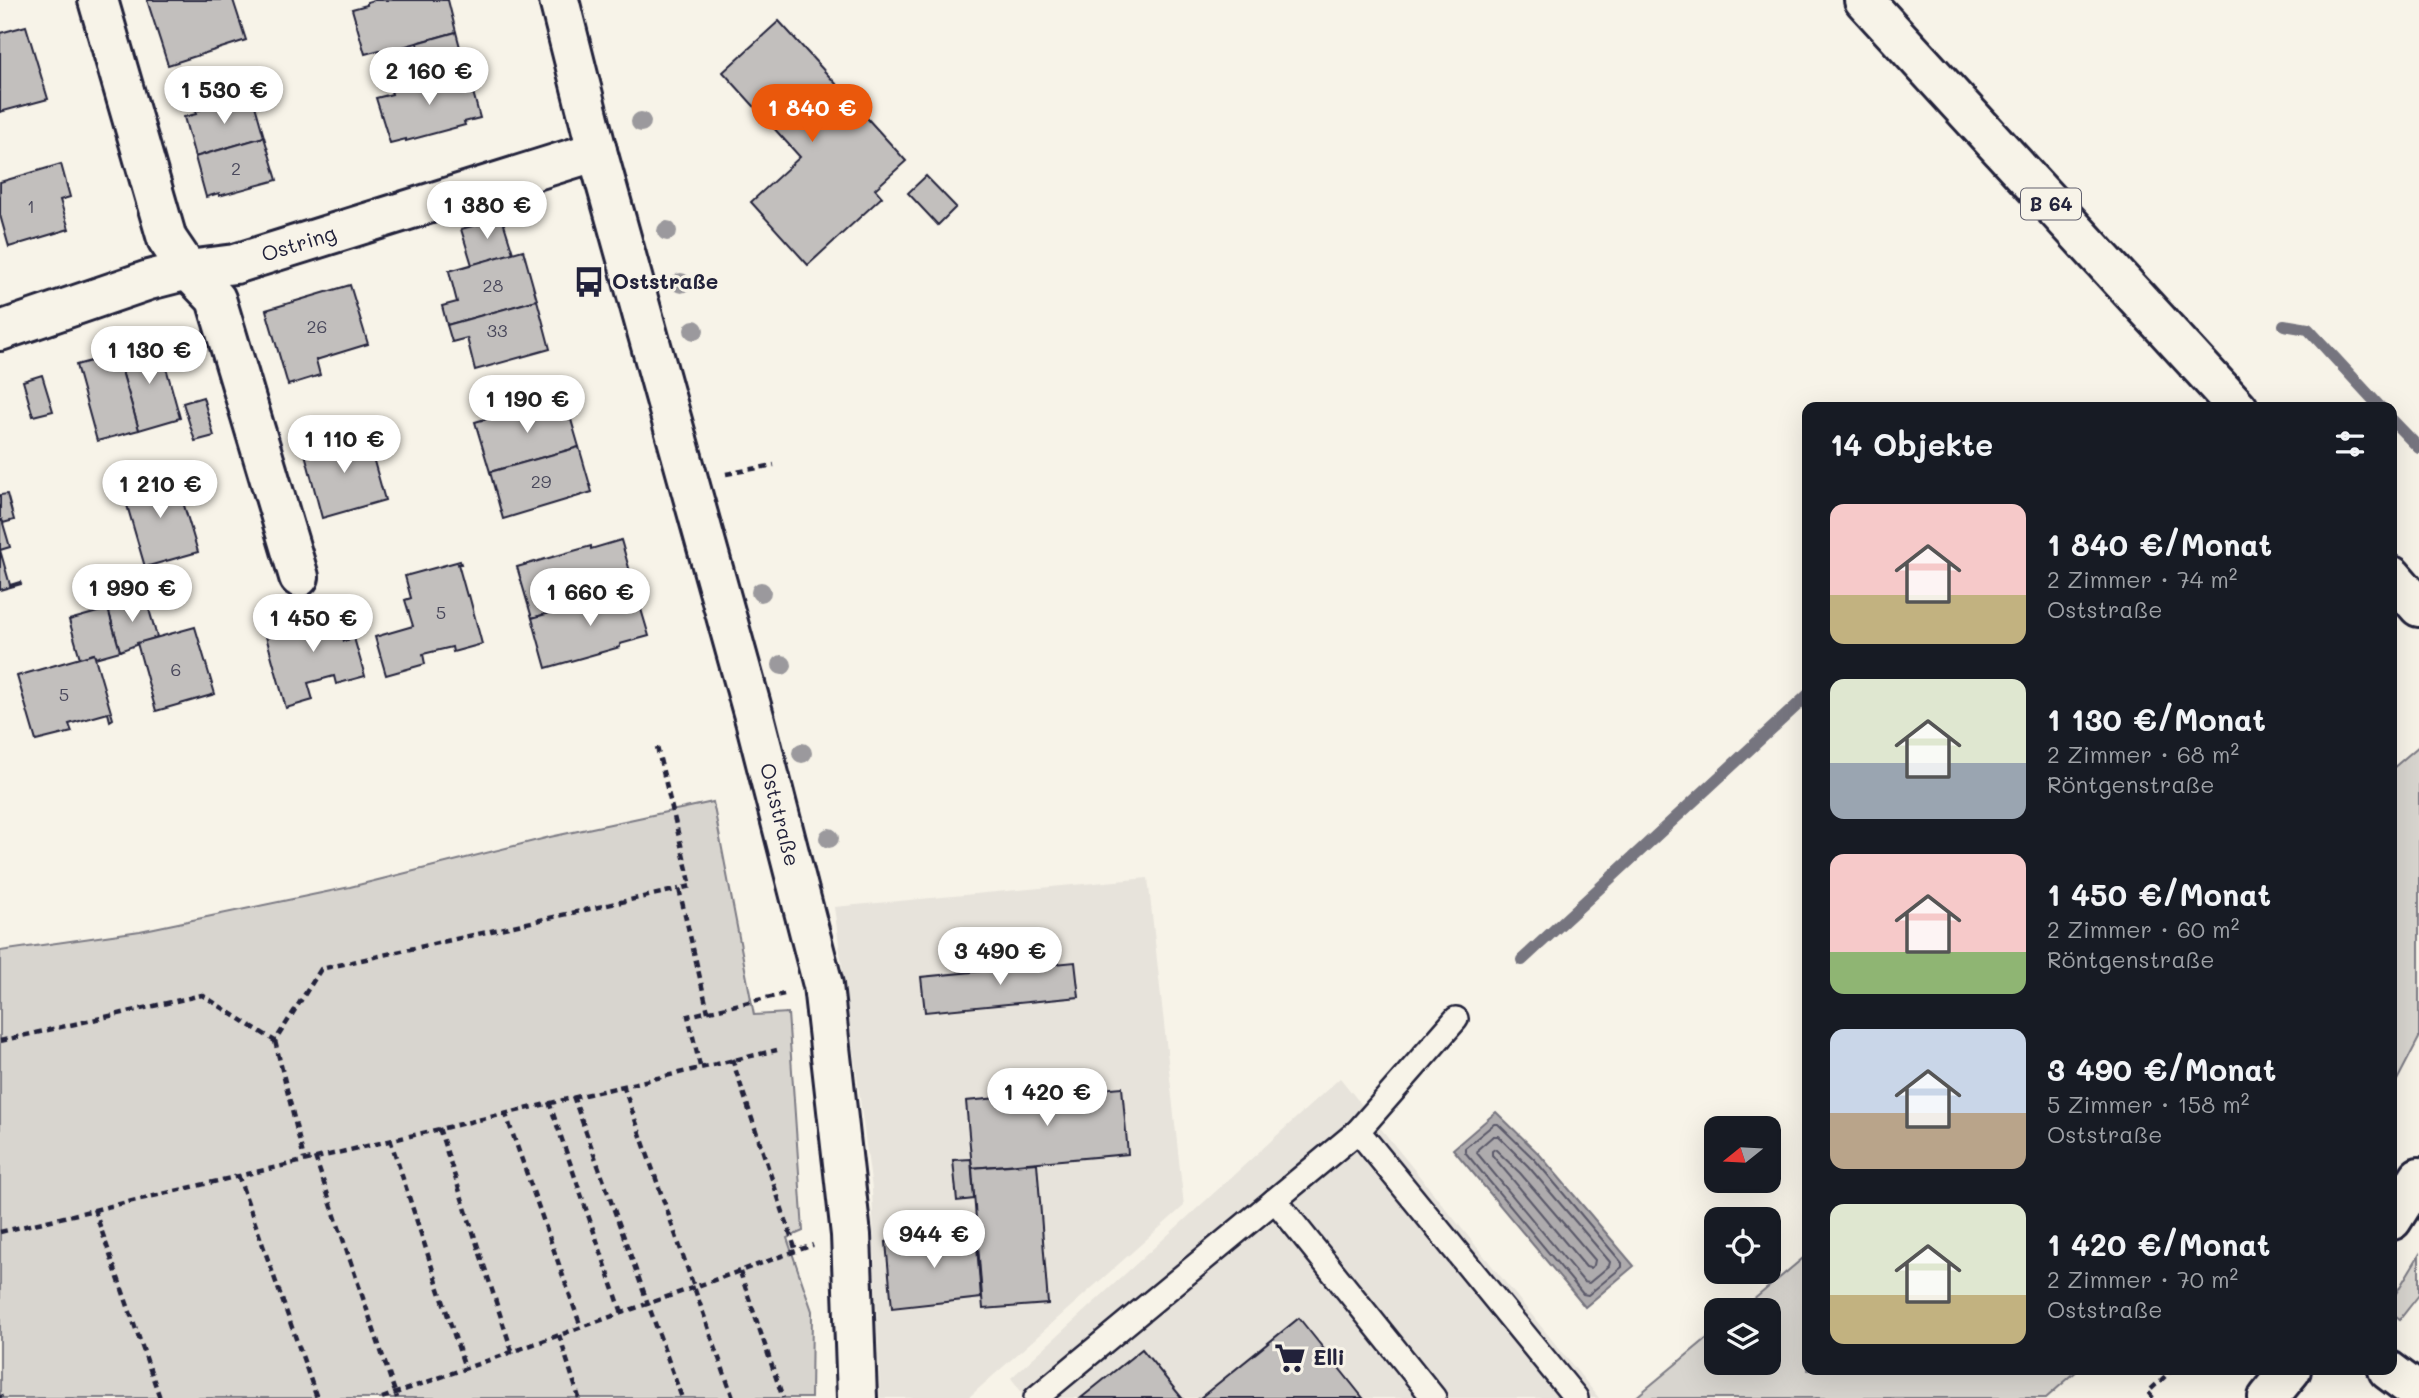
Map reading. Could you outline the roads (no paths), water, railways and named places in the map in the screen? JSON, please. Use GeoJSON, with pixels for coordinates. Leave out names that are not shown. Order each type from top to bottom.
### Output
{"type":"FeatureCollection","features":[{"type":"Feature","properties":{"kind":"street"},"geometry":{"type":"LineString","coordinates":[[98,0],[167,239],[188,270],[216,299],[299,577]]}},
{"type":"Feature","properties":{"kind":"street","name":"Oststraße"},"geometry":{"type":"LineString","coordinates":[[559,0],[597,151],[755,720],[823,985],[851,1235],[857,1398]]}},
{"type":"Feature","properties":{"kind":"street","name":"B 64"},"geometry":{"type":"LineString","coordinates":[[1864,0],[2232,402]]}},
{"type":"Feature","properties":{"kind":"street","name":"Ostring"},"geometry":{"type":"LineString","coordinates":[[0,331],[149,280],[188,270],[235,264],[597,151]]}},
{"type":"Feature","properties":{"kind":"street"},"geometry":{"type":"LineString","coordinates":[[2397,582],[2419,607]]}},
{"type":"Feature","properties":{"kind":"street"},"geometry":{"type":"LineString","coordinates":[[2397,1212],[2419,1177]]}},
{"type":"Feature","properties":{"kind":"street"},"geometry":{"type":"LineString","coordinates":[[2269,1398],[2287,1375]]}},
{"type":"Feature","properties":{"kind":"street"},"geometry":{"type":"LineString","coordinates":[[2395,1375],[2419,1393]]}},
{"type":"Feature","properties":{"kind":"lane"},"geometry":{"type":"LineString","coordinates":[[1036,1398],[1358,1131],[1456,1019]]}},
{"type":"Feature","properties":{"kind":"lane"},"geometry":{"type":"LineString","coordinates":[[1358,1131],[1576,1398]]}},
{"type":"Feature","properties":{"kind":"lane"},"geometry":{"type":"LineString","coordinates":[[1275,1199],[1434,1398]]}},
{"type":"Feature","properties":{"kind":"water"},"geometry":{"type":"Polygon","coordinates":[[[1496,1112],[1540,1155],[1634,1266],[1585,1307],[1453,1149],[1496,1112]]]}},
{"type":"Feature","properties":{"kind":"waterway"},"geometry":{"type":"LineString","coordinates":[[2284,325],[2308,329],[2375,402]]}},
{"type":"Feature","properties":{"kind":"waterway"},"geometry":{"type":"LineString","coordinates":[[2397,425],[2419,448]]}},
{"type":"Feature","properties":{"kind":"waterway"},"geometry":{"type":"LineString","coordinates":[[1522,960],[1802,701]]}},
{"type":"Feature","properties":{"kind":"place","name":"Oststraße"},"geometry":{"type":"Point","coordinates":[589,282]}},
{"type":"Feature","properties":{"kind":"place","name":"Elli"},"geometry":{"type":"Point","coordinates":[1290,1358]}}]}
